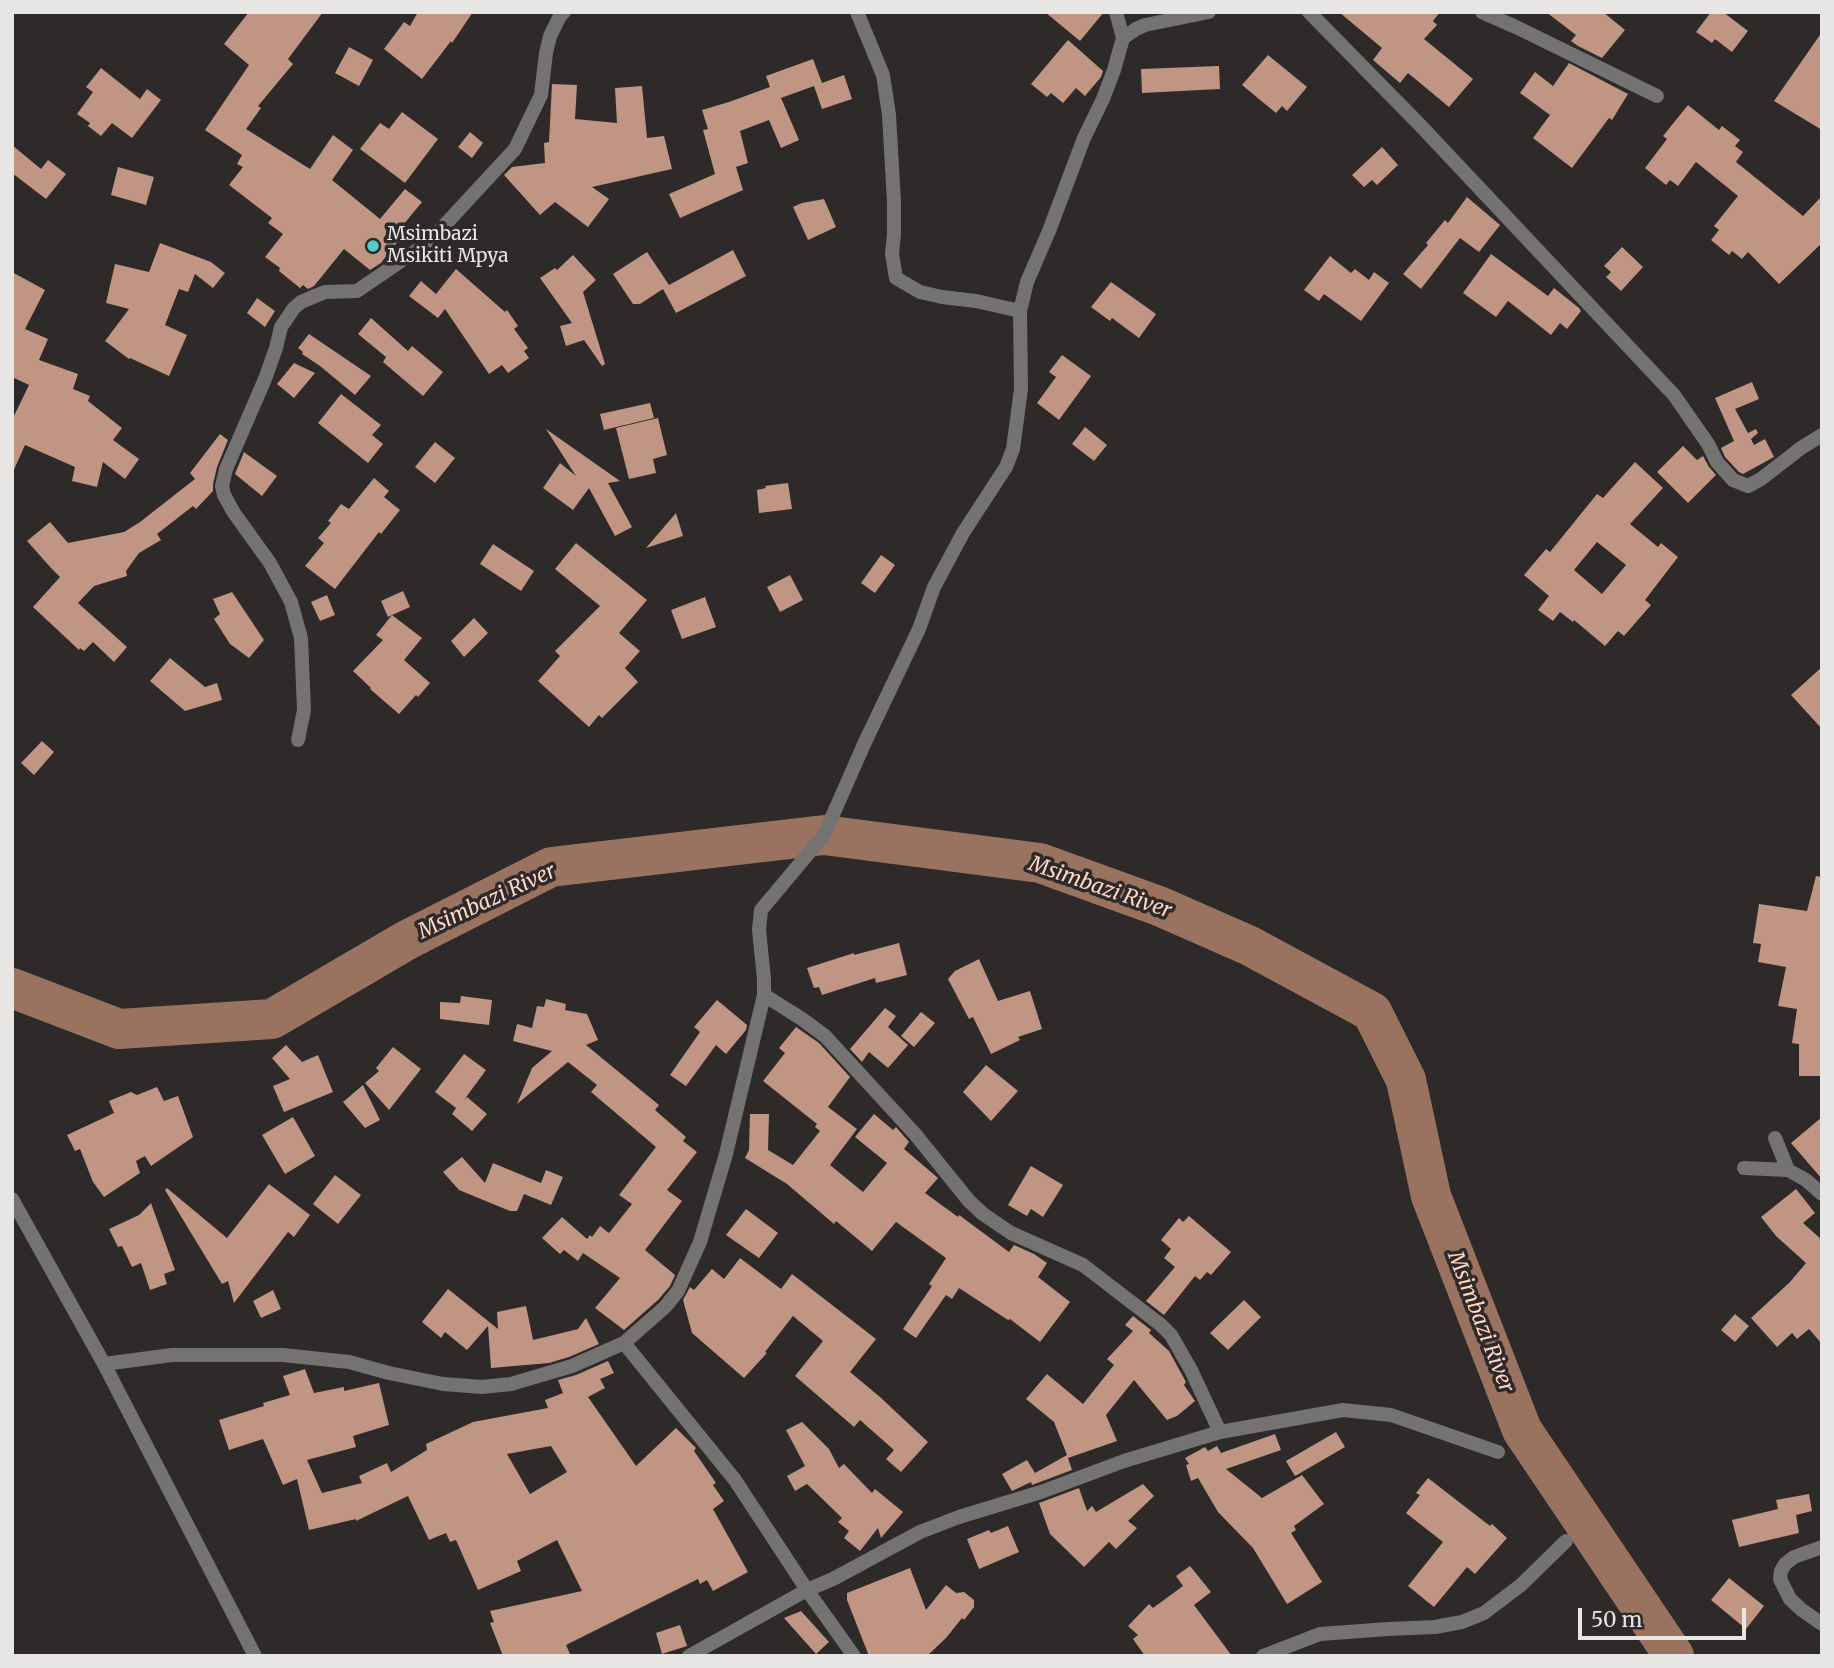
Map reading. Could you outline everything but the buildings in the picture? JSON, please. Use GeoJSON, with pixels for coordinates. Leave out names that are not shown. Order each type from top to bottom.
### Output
{"type":"FeatureCollection","features":[{"type":"Feature","properties":{"kind":"street"},"geometry":{"type":"LineString","coordinates":[[298,740],[304,710],[301,638],[290,602],[270,563],[224,495],[222,486],[226,469],[265,379],[281,327],[293,308],[325,292],[357,291],[420,248],[515,149],[541,95],[550,36],[564,12]]}},
{"type":"Feature","properties":{"kind":"street"},"geometry":{"type":"LineString","coordinates":[[858,12],[883,75],[889,115],[894,202],[892,254],[896,278],[920,292],[943,298],[976,301],[1020,310]]}},
{"type":"Feature","properties":{"kind":"street"},"geometry":{"type":"LineString","coordinates":[[104,1364],[172,1355],[283,1355],[349,1362],[443,1384],[482,1387],[511,1384],[572,1366],[624,1343],[665,1307],[677,1291],[700,1242],[726,1154],[764,996],[759,930],[761,910],[824,835],[909,653],[934,587],[963,533],[1006,467],[1013,449],[1021,389],[1020,310],[1027,282],[1084,138],[1103,99],[1123,38],[1116,12]]}},
{"type":"Feature","properties":{"kind":"street"},"geometry":{"type":"LineString","coordinates":[[1123,38],[1145,25],[1209,12]]}},
{"type":"Feature","properties":{"kind":"street"},"geometry":{"type":"LineString","coordinates":[[1309,12],[1419,124],[1674,396],[1717,462],[1733,480],[1748,486],[1822,435]]}},
{"type":"Feature","properties":{"kind":"street"},"geometry":{"type":"LineString","coordinates":[[1482,12],[1657,96]]}},
{"type":"Feature","properties":{"kind":"street"},"geometry":{"type":"LineString","coordinates":[[764,996],[802,1018],[825,1036],[915,1134],[969,1201],[984,1214],[1011,1233],[1083,1265],[1161,1325],[1171,1335],[1191,1370],[1220,1432]]}},
{"type":"Feature","properties":{"kind":"street"},"geometry":{"type":"LineString","coordinates":[[1775,1138],[1788,1170]]}},
{"type":"Feature","properties":{"kind":"street"},"geometry":{"type":"LineString","coordinates":[[1744,1168],[1788,1170],[1806,1180],[1822,1194]]}},
{"type":"Feature","properties":{"kind":"street"},"geometry":{"type":"LineString","coordinates":[[12,1199],[104,1364],[255,1656]]}},
{"type":"Feature","properties":{"kind":"street"},"geometry":{"type":"LineString","coordinates":[[624,1343],[735,1480],[854,1656]]}},
{"type":"Feature","properties":{"kind":"street"},"geometry":{"type":"LineString","coordinates":[[689,1656],[807,1590],[920,1532],[1124,1461],[1220,1432],[1343,1410],[1391,1415],[1497,1452]]}},
{"type":"Feature","properties":{"kind":"street"},"geometry":{"type":"LineString","coordinates":[[1263,1656],[1320,1634],[1435,1627],[1462,1622],[1484,1613],[1521,1585],[1566,1541]]}},
{"type":"Feature","properties":{"kind":"street"},"geometry":{"type":"LineString","coordinates":[[1822,1547],[1794,1557],[1785,1564],[1780,1579],[1790,1599],[1822,1624]]}},
{"type":"Feature","properties":{"kind":"waterway","name":"Msimbazi River"},"geometry":{"type":"LineString","coordinates":[[12,988],[119,1029],[272,1019],[407,940],[551,867],[824,835],[1040,863],[1159,906],[1250,946],[1372,1012],[1406,1080],[1431,1196],[1522,1430],[1674,1656]]}},
{"type":"Feature","properties":{"kind":"place","name":"Msimbazi Msikiti Mpya"},"geometry":{"type":"Point","coordinates":[373,246]}}]}
